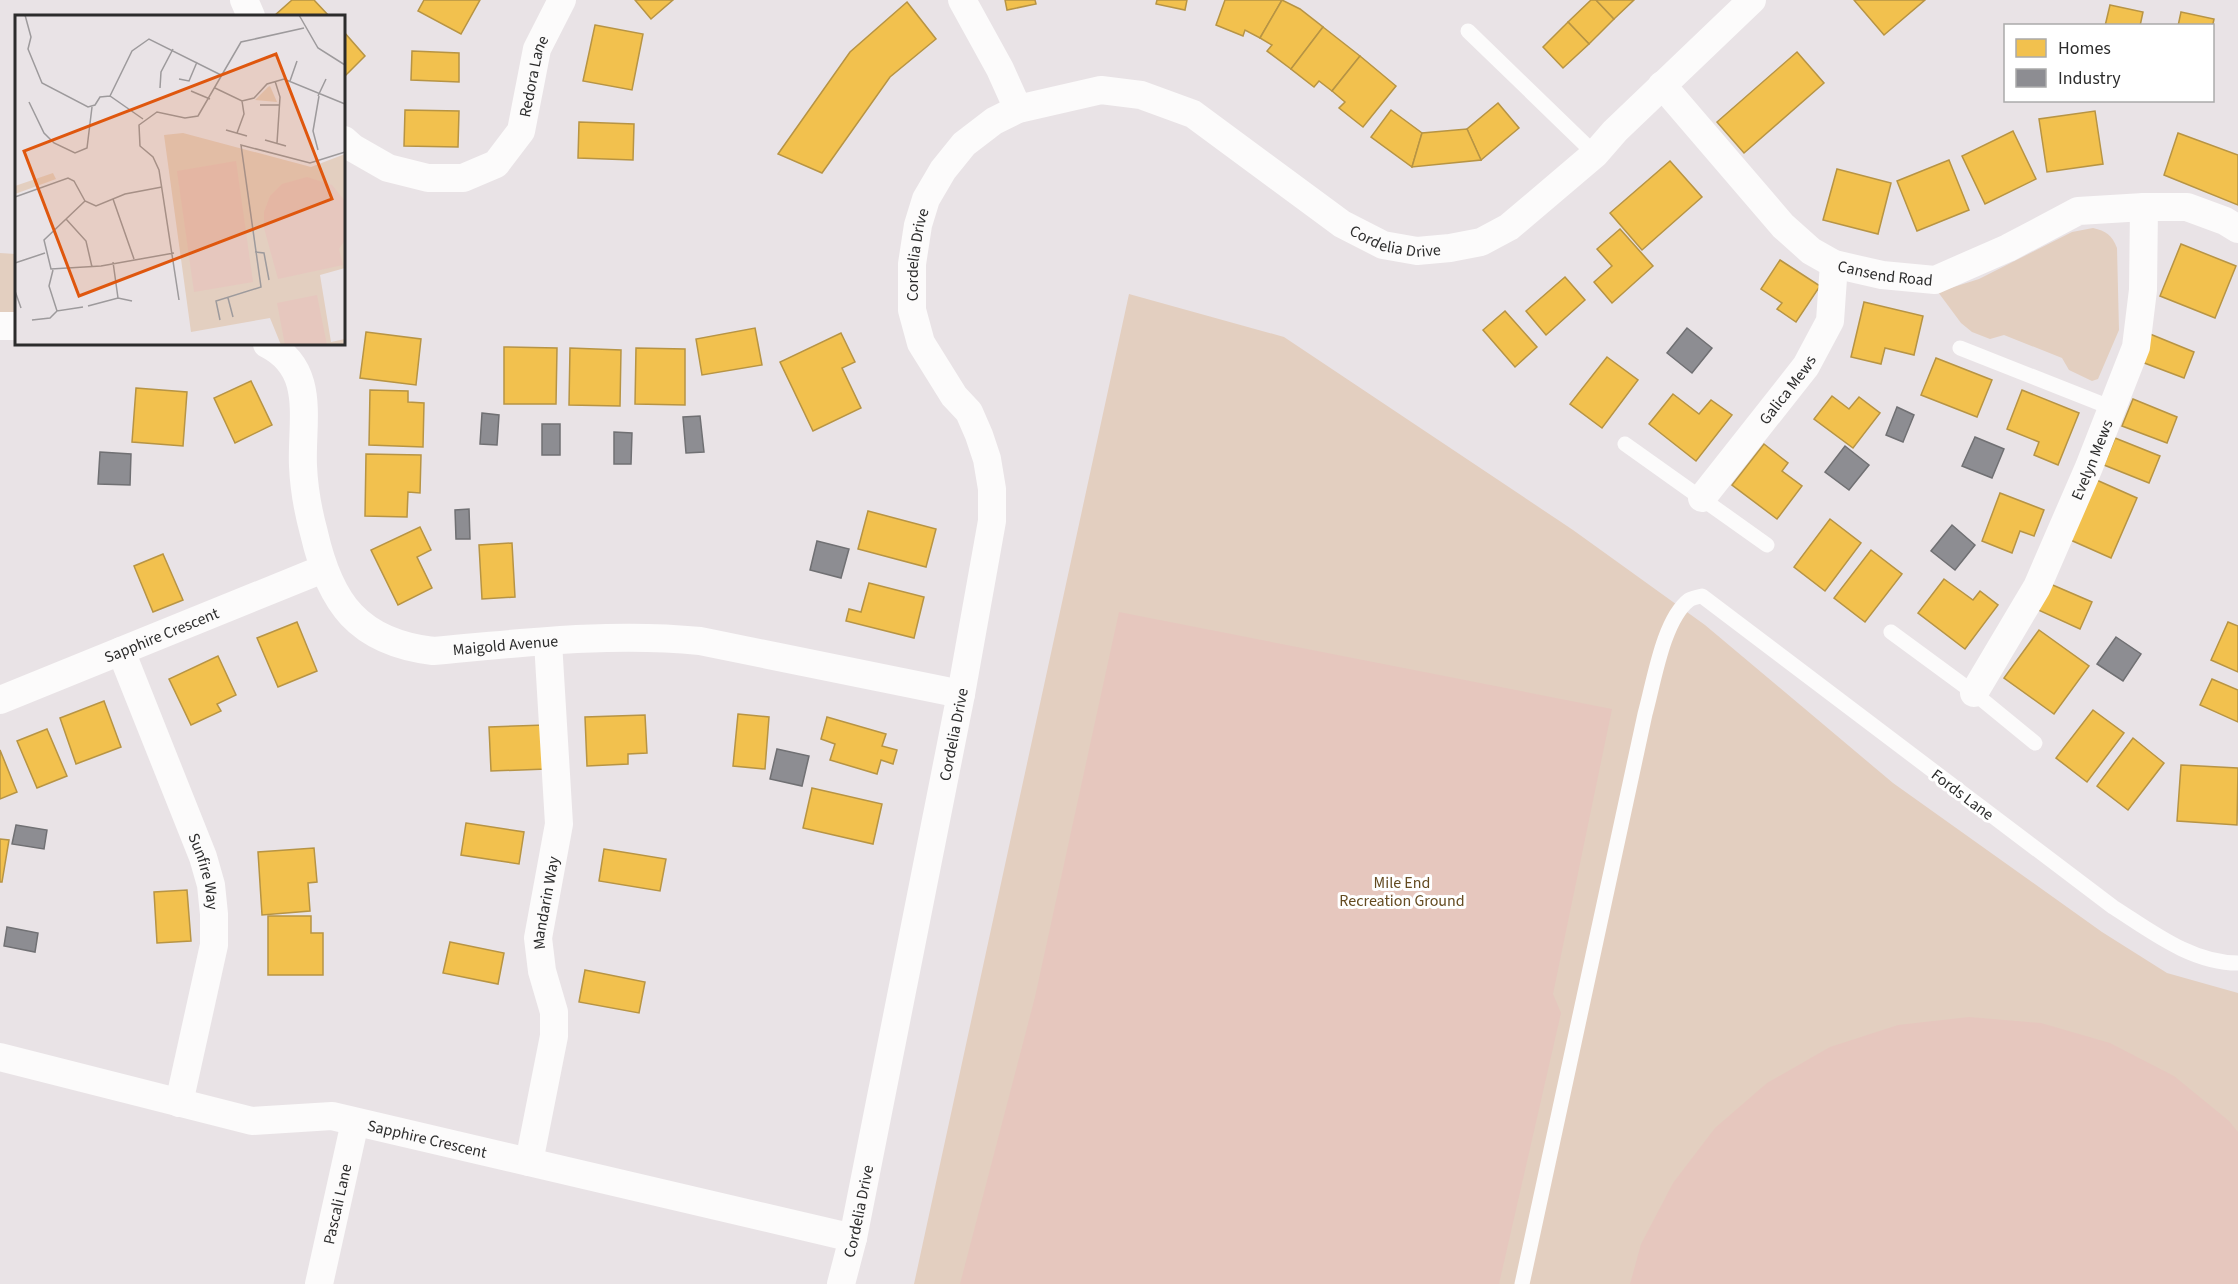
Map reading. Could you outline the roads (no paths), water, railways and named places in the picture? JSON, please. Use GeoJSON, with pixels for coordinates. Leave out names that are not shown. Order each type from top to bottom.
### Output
{"type":"FeatureCollection","features":[{"type":"Feature","properties":{"kind":"street"},"geometry":{"type":"LineString","coordinates":[[244,0],[251,15]]}},
{"type":"Feature","properties":{"kind":"street","name":"Redora Lane"},"geometry":{"type":"LineString","coordinates":[[345,141],[352,148],[388,168],[428,178],[463,178],[496,164],[521,131],[537,48],[562,0]]}},
{"type":"Feature","properties":{"kind":"street"},"geometry":{"type":"LineString","coordinates":[[962,0],[1000,69],[1018,109]]}},
{"type":"Feature","properties":{"kind":"street","name":"Cordelia Drive"},"geometry":{"type":"LineString","coordinates":[[841,1284],[853,1238],[961,694],[992,521],[992,489],[987,459],[979,435],[969,412],[954,396],[921,343],[912,310],[912,264],[918,225],[926,200],[943,170],[964,144],[994,121],[1018,109],[1101,90],[1141,95],[1192,114],[1342,224],[1383,245],[1417,251],[1481,242],[1509,227],[1594,154],[1750,1]]}},
{"type":"Feature","properties":{"kind":"street","name":"Cansend Road"},"geometry":{"type":"LineString","coordinates":[[1662,85],[1783,226],[1810,251],[1834,264],[1882,275],[1935,279],[2008,248],[2078,211],[2187,207],[2224,221],[2238,229]]}},
{"type":"Feature","properties":{"kind":"street","name":"Evelyn Mews"},"geometry":{"type":"LineString","coordinates":[[1974,693],[2037,587],[2089,467],[2136,347],[2144,290],[2144,207]]}},
{"type":"Feature","properties":{"kind":"street","name":"Galica Mews"},"geometry":{"type":"LineString","coordinates":[[1702,498],[1806,366],[1830,321],[1834,264]]}},
{"type":"Feature","properties":{"kind":"street","name":"Maigold Avenue"},"geometry":{"type":"LineString","coordinates":[[268,345],[287,359],[301,383],[304,427],[303,465],[307,504],[323,569],[333,592],[348,612],[375,634],[400,645],[433,651],[613,636],[656,636],[700,641],[961,694]]}},
{"type":"Feature","properties":{"kind":"street","name":"Sapphire Crescent"},"geometry":{"type":"LineString","coordinates":[[0,700],[323,569]]}},
{"type":"Feature","properties":{"kind":"street","name":"Mandarin Way"},"geometry":{"type":"LineString","coordinates":[[529,1162],[554,1036],[554,1012],[542,971],[538,938],[559,824],[559,788],[548,642]]}},
{"type":"Feature","properties":{"kind":"street","name":"Sunfire Way"},"geometry":{"type":"LineString","coordinates":[[121,651],[203,857],[211,885],[214,945],[179,1103]]}},
{"type":"Feature","properties":{"kind":"street","name":"Sapphire Crescent"},"geometry":{"type":"LineString","coordinates":[[0,1057],[252,1121],[332,1116],[853,1238]]}},
{"type":"Feature","properties":{"kind":"street","name":"Pascali Lane"},"geometry":{"type":"LineString","coordinates":[[319,1284],[355,1122]]}},
{"type":"Feature","properties":{"kind":"lane"},"geometry":{"type":"LineString","coordinates":[[1468,31],[1594,154]]}},
{"type":"Feature","properties":{"kind":"lane"},"geometry":{"type":"LineString","coordinates":[[1960,348],[2112,408]]}},
{"type":"Feature","properties":{"kind":"lane"},"geometry":{"type":"LineString","coordinates":[[1625,444],[1767,545]]}},
{"type":"Feature","properties":{"kind":"lane","name":"Fords Lane"},"geometry":{"type":"LineString","coordinates":[[1522,1284],[1648,703],[1669,626],[1690,599],[1702,596],[2113,907],[2176,946],[2202,957],[2238,963]]}},
{"type":"Feature","properties":{"kind":"lane"},"geometry":{"type":"LineString","coordinates":[[1891,632],[1974,693],[2034,743]]}},
{"type":"Feature","properties":{"kind":"park label","name":"Mile End Recreation Ground"},"geometry":{"type":"Point","coordinates":[1402,891]}}]}
